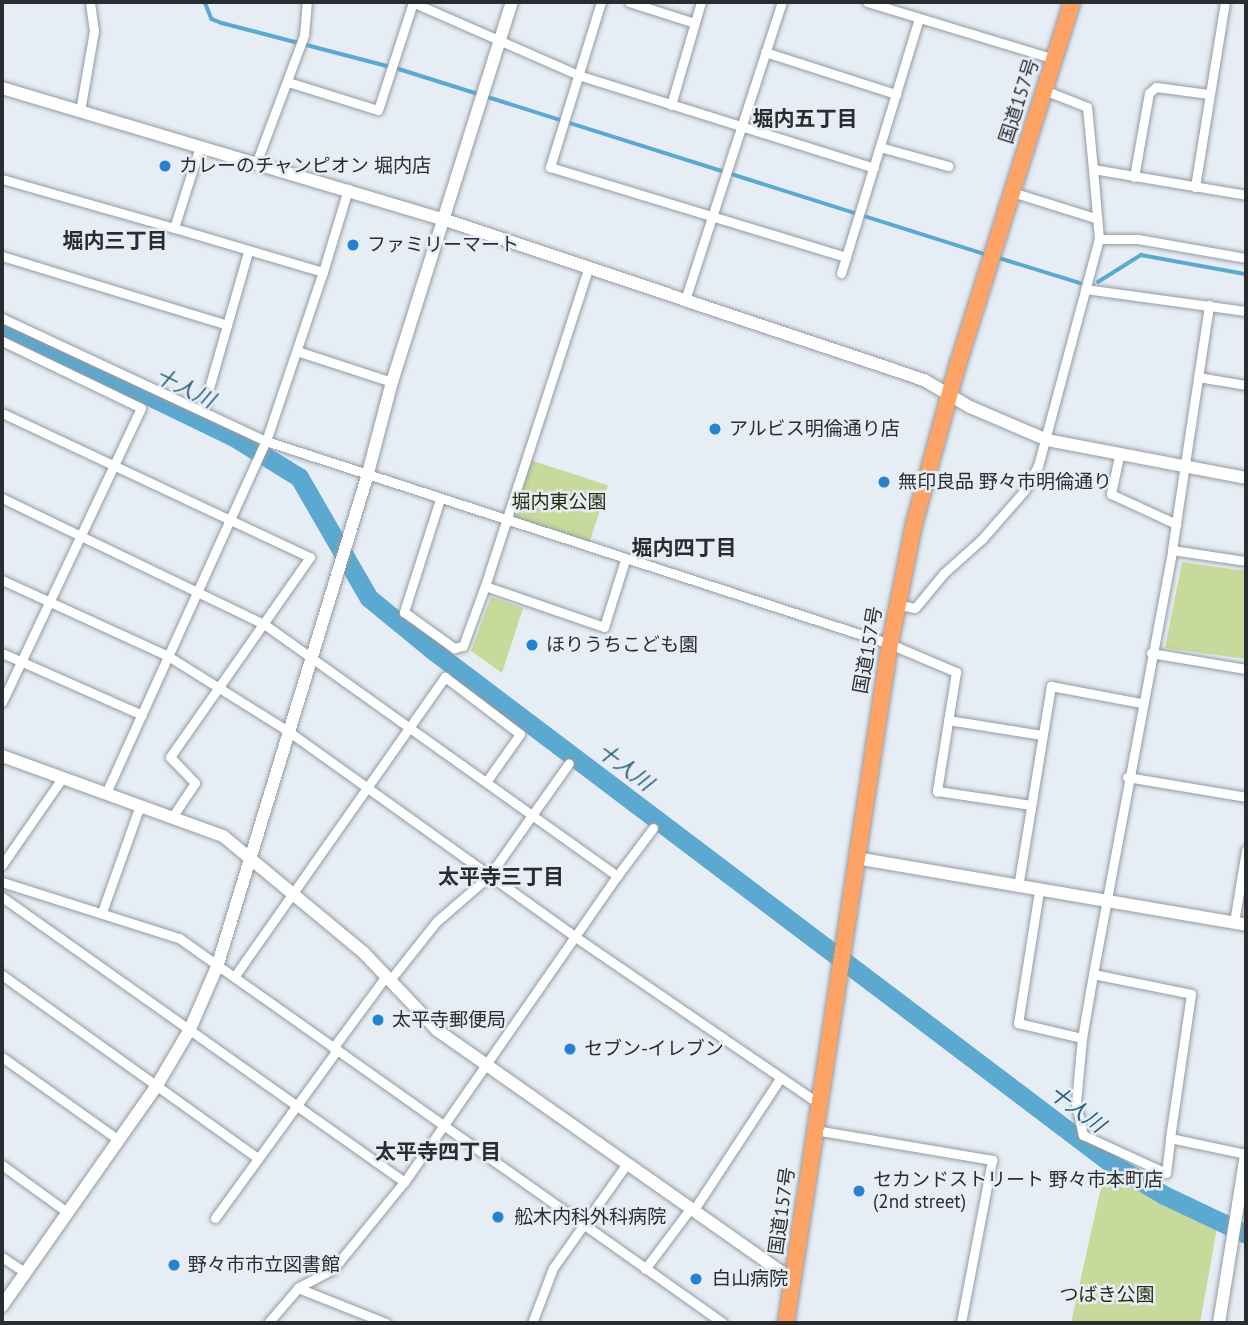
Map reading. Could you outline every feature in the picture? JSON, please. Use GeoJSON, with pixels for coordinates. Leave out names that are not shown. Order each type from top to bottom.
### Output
{"type":"FeatureCollection","features":[{"type":"Feature","properties":{"kind":"highway","name":"国道157号"},"geometry":{"type":"LineString","coordinates":[[786,1323],[840,958],[897,604],[950,393],[1072,2]]}},
{"type":"Feature","properties":{"kind":"street"},"geometry":{"type":"LineString","coordinates":[[80,111],[94,31],[90,2]]}},
{"type":"Feature","properties":{"kind":"street"},"geometry":{"type":"LineString","coordinates":[[257,161],[304,35],[307,2]]}},
{"type":"Feature","properties":{"kind":"street"},"geometry":{"type":"LineString","coordinates":[[288,82],[379,110],[412,2],[579,75],[874,168]]}},
{"type":"Feature","properties":{"kind":"street"},"geometry":{"type":"LineString","coordinates":[[2,1306],[156,1087],[190,1029],[217,967],[367,477],[392,382],[446,220],[512,2]]}},
{"type":"Feature","properties":{"kind":"street"},"geometry":{"type":"LineString","coordinates":[[601,2],[550,167],[846,257]]}},
{"type":"Feature","properties":{"kind":"street"},"geometry":{"type":"LineString","coordinates":[[629,2],[695,23]]}},
{"type":"Feature","properties":{"kind":"street"},"geometry":{"type":"LineString","coordinates":[[671,104],[701,2]]}},
{"type":"Feature","properties":{"kind":"street"},"geometry":{"type":"LineString","coordinates":[[685,300],[782,2]]}},
{"type":"Feature","properties":{"kind":"street"},"geometry":{"type":"LineString","coordinates":[[867,2],[1055,59]]}},
{"type":"Feature","properties":{"kind":"street"},"geometry":{"type":"LineString","coordinates":[[1195,187],[1226,2]]}},
{"type":"Feature","properties":{"kind":"street"},"geometry":{"type":"LineString","coordinates":[[841,273],[919,18]]}},
{"type":"Feature","properties":{"kind":"street"},"geometry":{"type":"LineString","coordinates":[[765,52],[896,94]]}},
{"type":"Feature","properties":{"kind":"street"},"geometry":{"type":"LineString","coordinates":[[1134,177],[1149,93],[1156,87],[1209,94]]}},
{"type":"Feature","properties":{"kind":"street"},"geometry":{"type":"LineString","coordinates":[[2,88],[257,161],[446,220],[924,380],[970,407],[1047,440],[1119,456],[1246,478]]}},
{"type":"Feature","properties":{"kind":"street"},"geometry":{"type":"LineString","coordinates":[[897,604],[915,608],[944,573],[982,539],[1024,491],[1047,440],[1099,239],[1087,107],[1044,90]]}},
{"type":"Feature","properties":{"kind":"street"},"geometry":{"type":"LineString","coordinates":[[174,228],[200,146]]}},
{"type":"Feature","properties":{"kind":"street"},"geometry":{"type":"LineString","coordinates":[[880,147],[948,166]]}},
{"type":"Feature","properties":{"kind":"street"},"geometry":{"type":"LineString","coordinates":[[1093,169],[1246,195]]}},
{"type":"Feature","properties":{"kind":"street"},"geometry":{"type":"LineString","coordinates":[[2,179],[323,272]]}},
{"type":"Feature","properties":{"kind":"street"},"geometry":{"type":"LineString","coordinates":[[106,793],[265,444],[348,189]]}},
{"type":"Feature","properties":{"kind":"street"},"geometry":{"type":"LineString","coordinates":[[1012,192],[1095,218]]}},
{"type":"Feature","properties":{"kind":"street"},"geometry":{"type":"LineString","coordinates":[[1099,239],[1138,239],[1246,258]]}},
{"type":"Feature","properties":{"kind":"street"},"geometry":{"type":"LineString","coordinates":[[203,409],[248,252]]}},
{"type":"Feature","properties":{"kind":"street"},"geometry":{"type":"LineString","coordinates":[[2,256],[227,325]]}},
{"type":"Feature","properties":{"kind":"street"},"geometry":{"type":"LineString","coordinates":[[440,499],[404,612],[454,648],[463,646],[485,586],[588,269]]}},
{"type":"Feature","properties":{"kind":"street"},"geometry":{"type":"LineString","coordinates":[[1085,289],[1246,311]]}},
{"type":"Feature","properties":{"kind":"street"},"geometry":{"type":"LineString","coordinates":[[1093,974],[1191,994],[1166,1173],[1083,1135],[1076,1103],[1082,1038],[1104,901],[1172,550],[1209,305]]}},
{"type":"Feature","properties":{"kind":"street"},"geometry":{"type":"LineString","coordinates":[[2,318],[203,409],[265,444],[890,644],[956,672],[937,791],[1031,805]]}},
{"type":"Feature","properties":{"kind":"street"},"geometry":{"type":"LineString","coordinates":[[2,341],[141,408],[2,702]]}},
{"type":"Feature","properties":{"kind":"street"},"geometry":{"type":"LineString","coordinates":[[297,351],[392,382]]}},
{"type":"Feature","properties":{"kind":"street"},"geometry":{"type":"LineString","coordinates":[[1198,377],[1246,385]]}},
{"type":"Feature","properties":{"kind":"street"},"geometry":{"type":"LineString","coordinates":[[2,413],[310,557],[170,757],[195,783],[173,816]]}},
{"type":"Feature","properties":{"kind":"street"},"geometry":{"type":"LineString","coordinates":[[1119,456],[1111,494],[1176,524]]}},
{"type":"Feature","properties":{"kind":"street"},"geometry":{"type":"LineString","coordinates":[[2,498],[82,534],[264,624],[617,876]]}},
{"type":"Feature","properties":{"kind":"street"},"geometry":{"type":"LineString","coordinates":[[1172,550],[1246,561]]}},
{"type":"Feature","properties":{"kind":"street"},"geometry":{"type":"LineString","coordinates":[[485,586],[604,627],[625,560]]}},
{"type":"Feature","properties":{"kind":"street"},"geometry":{"type":"LineString","coordinates":[[2,580],[168,656],[288,731],[779,1080],[819,1104]]}},
{"type":"Feature","properties":{"kind":"street"},"geometry":{"type":"LineString","coordinates":[[2,653],[142,715]]}},
{"type":"Feature","properties":{"kind":"street"},"geometry":{"type":"LineString","coordinates":[[1151,653],[1246,669]]}},
{"type":"Feature","properties":{"kind":"street"},"geometry":{"type":"LineString","coordinates":[[234,977],[295,896],[408,727],[445,677],[520,734],[486,782]]}},
{"type":"Feature","properties":{"kind":"street"},"geometry":{"type":"LineString","coordinates":[[1018,887],[1051,686],[1141,703]]}},
{"type":"Feature","properties":{"kind":"street"},"geometry":{"type":"LineString","coordinates":[[948,720],[1042,735]]}},
{"type":"Feature","properties":{"kind":"street"},"geometry":{"type":"LineString","coordinates":[[2,756],[223,836],[388,978],[437,1030],[793,1280]]}},
{"type":"Feature","properties":{"kind":"street"},"geometry":{"type":"LineString","coordinates":[[215,1218],[388,978],[437,921],[489,876],[569,763]]}},
{"type":"Feature","properties":{"kind":"street"},"geometry":{"type":"LineString","coordinates":[[2,865],[63,777]]}},
{"type":"Feature","properties":{"kind":"street"},"geometry":{"type":"LineString","coordinates":[[1127,777],[1246,797]]}},
{"type":"Feature","properties":{"kind":"street"},"geometry":{"type":"LineString","coordinates":[[102,912],[140,805]]}},
{"type":"Feature","properties":{"kind":"street"},"geometry":{"type":"LineString","coordinates":[[268,1323],[298,1288],[333,1269],[404,1182],[653,828]]}},
{"type":"Feature","properties":{"kind":"street"},"geometry":{"type":"LineString","coordinates":[[856,858],[1240,924],[1246,850]]}},
{"type":"Feature","properties":{"kind":"street"},"geometry":{"type":"LineString","coordinates":[[2,882],[179,938],[723,1323]]}},
{"type":"Feature","properties":{"kind":"street"},"geometry":{"type":"LineString","coordinates":[[1039,891],[1018,1023],[1082,1038]]}},
{"type":"Feature","properties":{"kind":"street"},"geometry":{"type":"LineString","coordinates":[[2,897],[297,1102],[404,1182]]}},
{"type":"Feature","properties":{"kind":"street"},"geometry":{"type":"LineString","coordinates":[[2,975],[258,1158]]}},
{"type":"Feature","properties":{"kind":"street"},"geometry":{"type":"LineString","coordinates":[[2,1057],[119,1140]]}},
{"type":"Feature","properties":{"kind":"street"},"geometry":{"type":"LineString","coordinates":[[645,1269],[691,1210],[779,1080]]}},
{"type":"Feature","properties":{"kind":"street"},"geometry":{"type":"LineString","coordinates":[[815,1130],[992,1160],[961,1323]]}},
{"type":"Feature","properties":{"kind":"street"},"geometry":{"type":"LineString","coordinates":[[1170,1138],[1246,1154],[1240,1216],[1233,1240],[1219,1323]]}},
{"type":"Feature","properties":{"kind":"street"},"geometry":{"type":"LineString","coordinates":[[2,1165],[67,1212]]}},
{"type":"Feature","properties":{"kind":"street"},"geometry":{"type":"LineString","coordinates":[[532,1323],[553,1268],[582,1223],[626,1165]]}},
{"type":"Feature","properties":{"kind":"street"},"geometry":{"type":"LineString","coordinates":[[2,1257],[24,1272]]}},
{"type":"Feature","properties":{"kind":"street"},"geometry":{"type":"LineString","coordinates":[[298,1288],[386,1323]]}},
{"type":"Feature","properties":{"kind":"green space","name":"堀内東公園"},"geometry":{"type":"Polygon","coordinates":[[[530,460],[608,485],[589,543],[511,518],[530,460]]]}},
{"type":"Feature","properties":{"kind":"green space"},"geometry":{"type":"Polygon","coordinates":[[[1182,562],[1246,571],[1246,659],[1165,648],[1182,562]]]}},
{"type":"Feature","properties":{"kind":"green space"},"geometry":{"type":"Polygon","coordinates":[[[491,597],[523,608],[502,673],[471,651],[491,597]]]}},
{"type":"Feature","properties":{"kind":"green space","name":"つばき公園"},"geometry":{"type":"Polygon","coordinates":[[[1104,1174],[1217,1228],[1200,1323],[1071,1323],[1104,1174]]]}},
{"type":"Feature","properties":{"kind":"waterway"},"geometry":{"type":"LineString","coordinates":[[205,2],[212,19],[222,23],[399,69],[988,255]]}},
{"type":"Feature","properties":{"kind":"waterway"},"geometry":{"type":"LineString","coordinates":[[1098,282],[1141,255],[1246,274]]}},
{"type":"Feature","properties":{"kind":"waterway"},"geometry":{"type":"LineString","coordinates":[[996,257],[1080,283]]}},
{"type":"Feature","properties":{"kind":"waterway","name":"十人川"},"geometry":{"type":"LineString","coordinates":[[2,325],[232,436],[299,477],[369,598],[435,652],[1111,1163],[1164,1195],[1246,1234]]}},
{"type":"Feature","properties":{"kind":"place","name":"カレーのチャンピオン 堀内店"},"geometry":{"type":"Point","coordinates":[165,166]}},
{"type":"Feature","properties":{"kind":"place","name":"ファミリーマート"},"geometry":{"type":"Point","coordinates":[353,245]}},
{"type":"Feature","properties":{"kind":"place","name":"アルビス明倫通り店"},"geometry":{"type":"Point","coordinates":[715,429]}},
{"type":"Feature","properties":{"kind":"place","name":"無印良品 野々市明倫通り"},"geometry":{"type":"Point","coordinates":[884,482]}},
{"type":"Feature","properties":{"kind":"place","name":"ほりうちこども園"},"geometry":{"type":"Point","coordinates":[532,645]}},
{"type":"Feature","properties":{"kind":"place","name":"太平寺郵便局"},"geometry":{"type":"Point","coordinates":[378,1020]}},
{"type":"Feature","properties":{"kind":"place","name":"セブン-イレブン"},"geometry":{"type":"Point","coordinates":[570,1049]}},
{"type":"Feature","properties":{"kind":"place","name":"セカンドストリート 野々市本町店 (2nd street)"},"geometry":{"type":"Point","coordinates":[859,1191]}},
{"type":"Feature","properties":{"kind":"place","name":"舩木内科外科病院"},"geometry":{"type":"Point","coordinates":[498,1217]}},
{"type":"Feature","properties":{"kind":"place","name":"野々市市立図書館"},"geometry":{"type":"Point","coordinates":[174,1265]}},
{"type":"Feature","properties":{"kind":"place","name":"白山病院"},"geometry":{"type":"Point","coordinates":[696,1279]}},
{"type":"Feature","properties":{"kind":"district","name":"堀内五丁目"},"geometry":{"type":"Point","coordinates":[805,119]}},
{"type":"Feature","properties":{"kind":"district","name":"堀内三丁目"},"geometry":{"type":"Point","coordinates":[115,241]}},
{"type":"Feature","properties":{"kind":"district","name":"堀内四丁目"},"geometry":{"type":"Point","coordinates":[684,548]}},
{"type":"Feature","properties":{"kind":"district","name":"太平寺三丁目"},"geometry":{"type":"Point","coordinates":[501,877]}},
{"type":"Feature","properties":{"kind":"district","name":"太平寺四丁目"},"geometry":{"type":"Point","coordinates":[438,1152]}}]}
